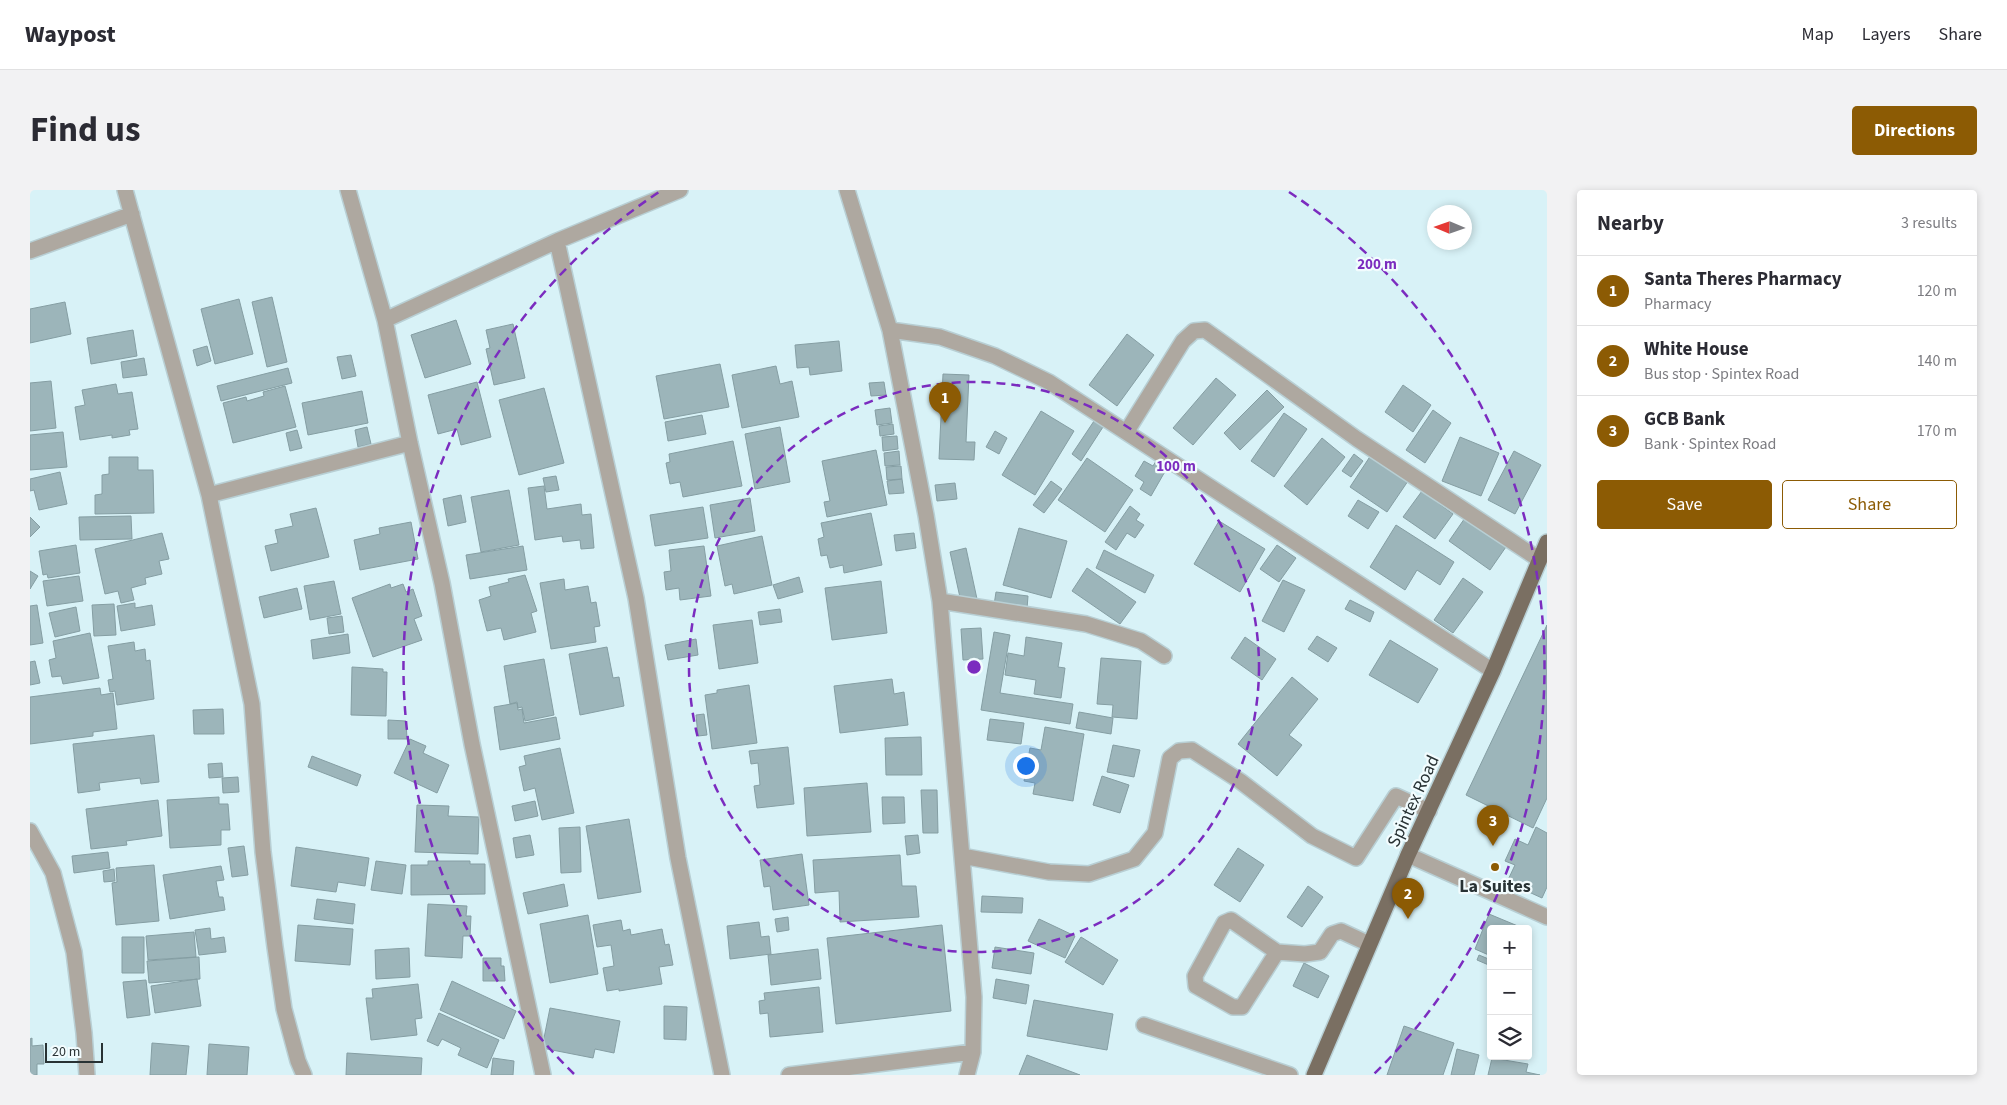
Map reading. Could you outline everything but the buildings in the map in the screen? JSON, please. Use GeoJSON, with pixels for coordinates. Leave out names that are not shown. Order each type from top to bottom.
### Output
{"type":"FeatureCollection","features":[{"type":"Feature","properties":{"kind":"main road","name":"Spintex Road"},"geometry":{"type":"LineString","coordinates":[[1314,1075],[1408,855],[1493,671],[1547,542]]}},
{"type":"Feature","properties":{"kind":"street"},"geometry":{"type":"LineString","coordinates":[[125,190],[209,495],[252,704],[263,852],[275,947],[284,1009],[298,1061],[304,1075]]}},
{"type":"Feature","properties":{"kind":"street"},"geometry":{"type":"LineString","coordinates":[[348,190],[385,320],[410,443],[442,583],[474,753],[543,1075]]}},
{"type":"Feature","properties":{"kind":"street"},"geometry":{"type":"LineString","coordinates":[[385,320],[556,241],[680,190]]}},
{"type":"Feature","properties":{"kind":"street"},"geometry":{"type":"LineString","coordinates":[[847,190],[890,330],[926,515],[940,601],[974,996],[973,1052],[967,1075]]}},
{"type":"Feature","properties":{"kind":"street"},"geometry":{"type":"LineString","coordinates":[[30,251],[132,214]]}},
{"type":"Feature","properties":{"kind":"street"},"geometry":{"type":"LineString","coordinates":[[556,241],[636,598],[678,858],[722,1075]]}},
{"type":"Feature","properties":{"kind":"street"},"geometry":{"type":"LineString","coordinates":[[890,330],[940,337],[995,356],[1049,382],[1493,671]]}},
{"type":"Feature","properties":{"kind":"street"},"geometry":{"type":"LineString","coordinates":[[1127,431],[1183,341],[1194,331],[1206,330],[1358,439],[1540,560]]}},
{"type":"Feature","properties":{"kind":"street"},"geometry":{"type":"LineString","coordinates":[[209,495],[410,443]]}},
{"type":"Feature","properties":{"kind":"street"},"geometry":{"type":"LineString","coordinates":[[940,601],[1086,624],[1141,641],[1164,656]]}},
{"type":"Feature","properties":{"kind":"street"},"geometry":{"type":"LineString","coordinates":[[962,856],[1049,872],[1089,874],[1134,859],[1155,833],[1170,758],[1179,751],[1192,750],[1240,781],[1312,836],[1356,858],[1396,796],[1429,810]]}},
{"type":"Feature","properties":{"kind":"street"},"geometry":{"type":"LineString","coordinates":[[30,831],[53,873],[74,952],[87,1075]]}},
{"type":"Feature","properties":{"kind":"street"},"geometry":{"type":"LineString","coordinates":[[1408,855],[1547,917]]}},
{"type":"Feature","properties":{"kind":"street"},"geometry":{"type":"LineString","coordinates":[[1277,952],[1242,1007],[1233,1008],[1196,986],[1195,976],[1224,923],[1231,920],[1277,952],[1305,954],[1320,952],[1332,934],[1341,931],[1369,944]]}},
{"type":"Feature","properties":{"kind":"street"},"geometry":{"type":"LineString","coordinates":[[1144,1026],[1290,1075]]}},
{"type":"Feature","properties":{"kind":"street"},"geometry":{"type":"LineString","coordinates":[[789,1075],[973,1052]]}},
{"type":"Feature","properties":{"kind":"place","name":"Santa Theres Pharmacy"},"geometry":{"type":"Point","coordinates":[945,423]}},
{"type":"Feature","properties":{"kind":"place","name":"GCB Bank"},"geometry":{"type":"Point","coordinates":[1493,846]}},
{"type":"Feature","properties":{"kind":"place","name":"La Suites"},"geometry":{"type":"Point","coordinates":[1495,867]}},
{"type":"Feature","properties":{"kind":"place","name":"White House"},"geometry":{"type":"Point","coordinates":[1408,919]}}]}
